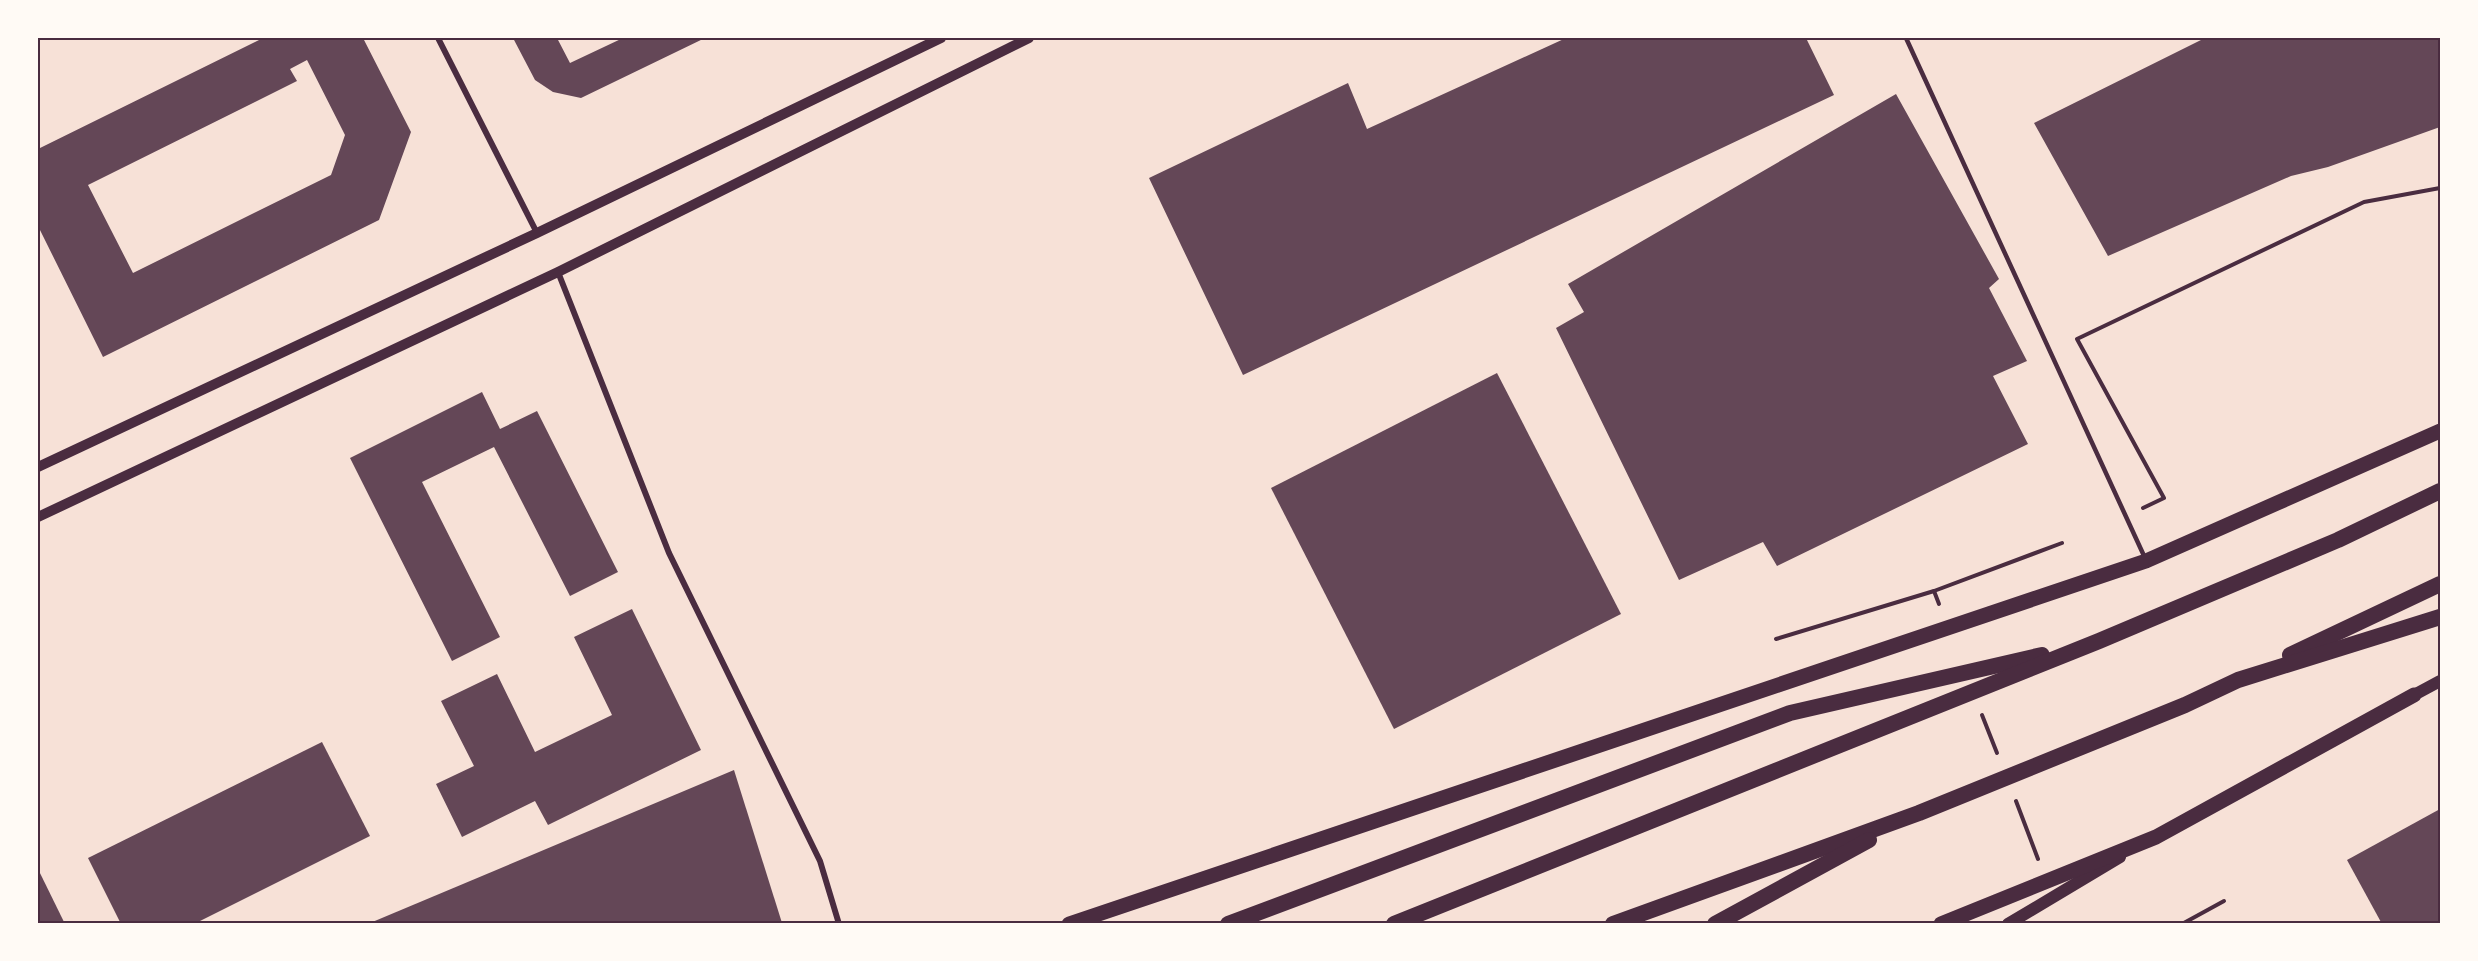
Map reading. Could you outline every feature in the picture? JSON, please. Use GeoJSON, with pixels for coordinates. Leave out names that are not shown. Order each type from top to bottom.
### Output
{"type":"FeatureCollection","features":[{"type":"Feature","properties":{"kind":"highway"},"geometry":{"type":"LineString","coordinates":[[1394,924],[2099,641],[2338,540],[2440,491]]}},
{"type":"Feature","properties":{"kind":"highway"},"geometry":{"type":"LineString","coordinates":[[1613,924],[1919,813],[2185,705],[2440,584]]}},
{"type":"Feature","properties":{"kind":"highway"},"geometry":{"type":"LineString","coordinates":[[2238,680],[2440,617]]}},
{"type":"Feature","properties":{"kind":"highway"},"geometry":{"type":"LineString","coordinates":[[1228,924],[1790,713],[2099,641]]}},
{"type":"Feature","properties":{"kind":"highway"},"geometry":{"type":"LineString","coordinates":[[1714,924],[1919,813]]}},
{"type":"Feature","properties":{"kind":"main road"},"geometry":{"type":"LineString","coordinates":[[1070,924],[2146,561],[2440,431]]}},
{"type":"Feature","properties":{"kind":"main road"},"geometry":{"type":"LineString","coordinates":[[2008,924],[2156,837],[2440,681]]}},
{"type":"Feature","properties":{"kind":"main road"},"geometry":{"type":"LineString","coordinates":[[1941,924],[2156,837]]}},
{"type":"Feature","properties":{"kind":"street"},"geometry":{"type":"LineString","coordinates":[[438,38],[537,233]]}},
{"type":"Feature","properties":{"kind":"street"},"geometry":{"type":"LineString","coordinates":[[38,467],[537,233],[941,38]]}},
{"type":"Feature","properties":{"kind":"street"},"geometry":{"type":"LineString","coordinates":[[38,517],[558,272],[1029,38]]}},
{"type":"Feature","properties":{"kind":"street"},"geometry":{"type":"LineString","coordinates":[[558,272],[669,553],[820,861],[838,924]]}},
{"type":"Feature","properties":{"kind":"lane"},"geometry":{"type":"LineString","coordinates":[[1906,38],[2146,561]]}},
{"type":"Feature","properties":{"kind":"path"},"geometry":{"type":"LineString","coordinates":[[2164,498],[2077,339],[2364,202],[2440,188]]}},
{"type":"Feature","properties":{"kind":"path"},"geometry":{"type":"LineString","coordinates":[[1776,639],[1934,591],[2062,543]]}},
{"type":"Feature","properties":{"kind":"path"},"geometry":{"type":"LineString","coordinates":[[2182,924],[2224,901]]}},
{"type":"Feature","properties":{"kind":"building"},"geometry":{"type":"Polygon","coordinates":[[[263,38],[363,38],[411,132],[379,220],[103,357],[38,226],[38,149],[263,38]],[[307,60],[290,69],[297,81],[88,185],[133,273],[331,175],[345,135],[307,60]]]}},
{"type":"Feature","properties":{"kind":"building"},"geometry":{"type":"Polygon","coordinates":[[[513,38],[557,38],[570,63],[623,38],[705,38],[581,98],[553,92],[535,80],[513,38]]]}},
{"type":"Feature","properties":{"kind":"building"},"geometry":{"type":"Polygon","coordinates":[[[1566,38],[1806,38],[1834,95],[1243,375],[1149,178],[1348,83],[1367,129],[1566,38]]]}},
{"type":"Feature","properties":{"kind":"building"},"geometry":{"type":"Polygon","coordinates":[[[2205,38],[2440,38],[2440,127],[2328,167],[2291,176],[2108,256],[2034,123],[2205,38]]]}},
{"type":"Feature","properties":{"kind":"building"},"geometry":{"type":"Polygon","coordinates":[[[1896,94],[1999,279],[1989,288],[2027,361],[1993,376],[2028,444],[1777,566],[1763,542],[1679,580],[1556,328],[1584,312],[1568,284],[1896,94]]]}},
{"type":"Feature","properties":{"kind":"building"},"geometry":{"type":"Polygon","coordinates":[[[1497,373],[1621,614],[1394,729],[1271,488],[1497,373]]]}},
{"type":"Feature","properties":{"kind":"building"},"geometry":{"type":"Polygon","coordinates":[[[482,392],[500,429],[537,411],[618,572],[570,596],[494,447],[422,482],[500,637],[452,661],[350,458],[482,392]]]}},
{"type":"Feature","properties":{"kind":"building"},"geometry":{"type":"Polygon","coordinates":[[[632,609],[701,750],[548,825],[535,801],[462,837],[436,784],[474,766],[441,701],[497,674],[535,752],[612,715],[574,637],[632,609]]]}},
{"type":"Feature","properties":{"kind":"building"},"geometry":{"type":"Polygon","coordinates":[[[322,742],[370,836],[194,924],[121,924],[88,858],[322,742]]]}},
{"type":"Feature","properties":{"kind":"building"},"geometry":{"type":"Polygon","coordinates":[[[734,770],[782,923],[370,923],[734,770]]]}},
{"type":"Feature","properties":{"kind":"building"},"geometry":{"type":"Polygon","coordinates":[[[2440,809],[2440,924],[2382,924],[2347,860],[2440,809]]]}},
{"type":"Feature","properties":{"kind":"building"},"geometry":{"type":"Polygon","coordinates":[[[38,869],[65,924],[38,924],[38,869]]]}}]}
